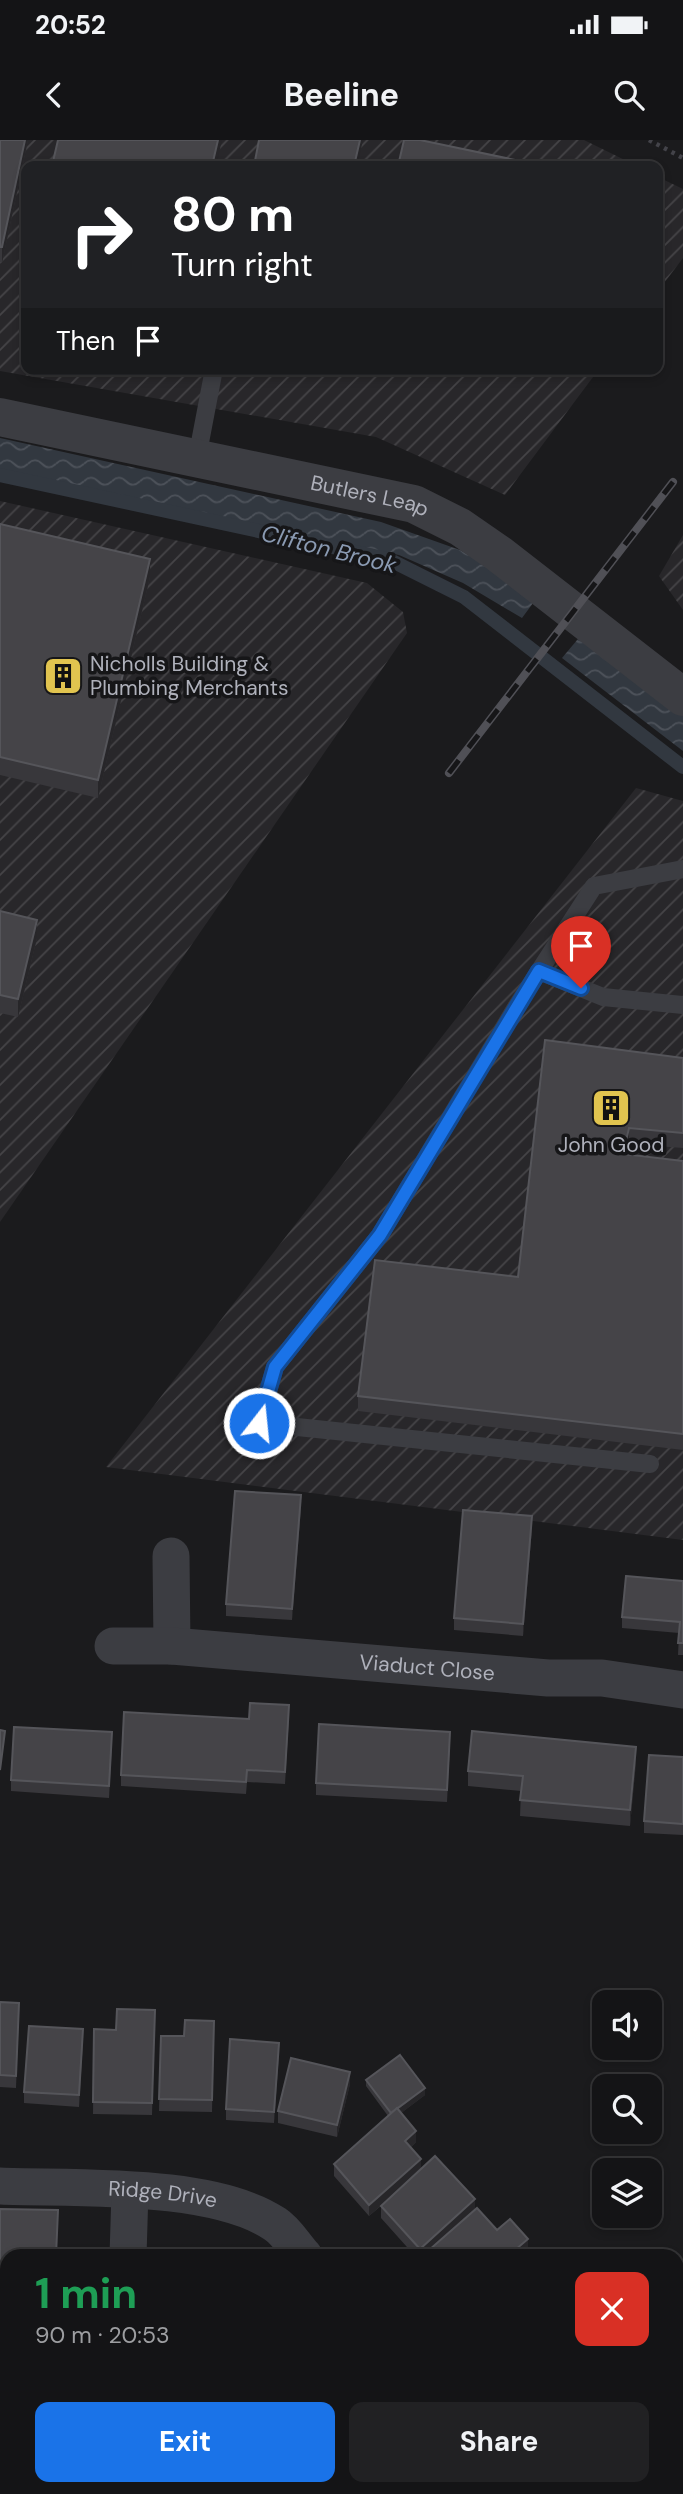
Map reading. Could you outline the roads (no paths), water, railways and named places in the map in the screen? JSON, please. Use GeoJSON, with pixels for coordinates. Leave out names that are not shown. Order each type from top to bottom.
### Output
{"type":"FeatureCollection","features":[{"type":"Feature","properties":{"kind":"street","name":"Butlers Leap"},"geometry":{"type":"LineString","coordinates":[[0,417],[414,504],[460,527],[499,554],[683,697]]}},
{"type":"Feature","properties":{"kind":"street"},"geometry":{"type":"LineString","coordinates":[[172,1556],[172,1647]]}},
{"type":"Feature","properties":{"kind":"street","name":"Viaduct Close"},"geometry":{"type":"LineString","coordinates":[[113,1646],[172,1647],[548,1678],[602,1678],[683,1690]]}},
{"type":"Feature","properties":{"kind":"street","name":"Ridge Drive"},"geometry":{"type":"LineString","coordinates":[[0,2186],[130,2191],[223,2200],[276,2224],[298,2249]]}},
{"type":"Feature","properties":{"kind":"street"},"geometry":{"type":"LineString","coordinates":[[128,2249],[130,2191]]}},
{"type":"Feature","properties":{"kind":"lane"},"geometry":{"type":"LineString","coordinates":[[197,458],[213,375]]}},
{"type":"Feature","properties":{"kind":"lane"},"geometry":{"type":"LineString","coordinates":[[650,1464],[259,1423],[275,1367],[380,1235],[539,971],[594,886],[683,869]]}},
{"type":"Feature","properties":{"kind":"lane"},"geometry":{"type":"LineString","coordinates":[[539,971],[603,997],[683,1005]]}},
{"type":"Feature","properties":{"kind":"water"},"geometry":{"type":"Polygon","coordinates":[[[0,438],[381,522],[460,550],[539,595],[522,618],[463,583],[399,555],[0,470],[0,438]]]}},
{"type":"Feature","properties":{"kind":"water"},"geometry":{"type":"Polygon","coordinates":[[[583,633],[683,715],[683,751],[562,658],[583,633]]]}},
{"type":"Feature","properties":{"kind":"waterway","name":"Clifton Brook"},"geometry":{"type":"LineString","coordinates":[[0,475],[388,559],[464,597],[683,767]]}},
{"type":"Feature","properties":{"kind":"railway"},"geometry":{"type":"LineString","coordinates":[[449,773],[673,482]]}},
{"type":"Feature","properties":{"kind":"place","name":"Nicholls Building & Plumbing Merchants"},"geometry":{"type":"Point","coordinates":[63,676]}},
{"type":"Feature","properties":{"kind":"place","name":"John Good"},"geometry":{"type":"Point","coordinates":[611,1108]}}]}
